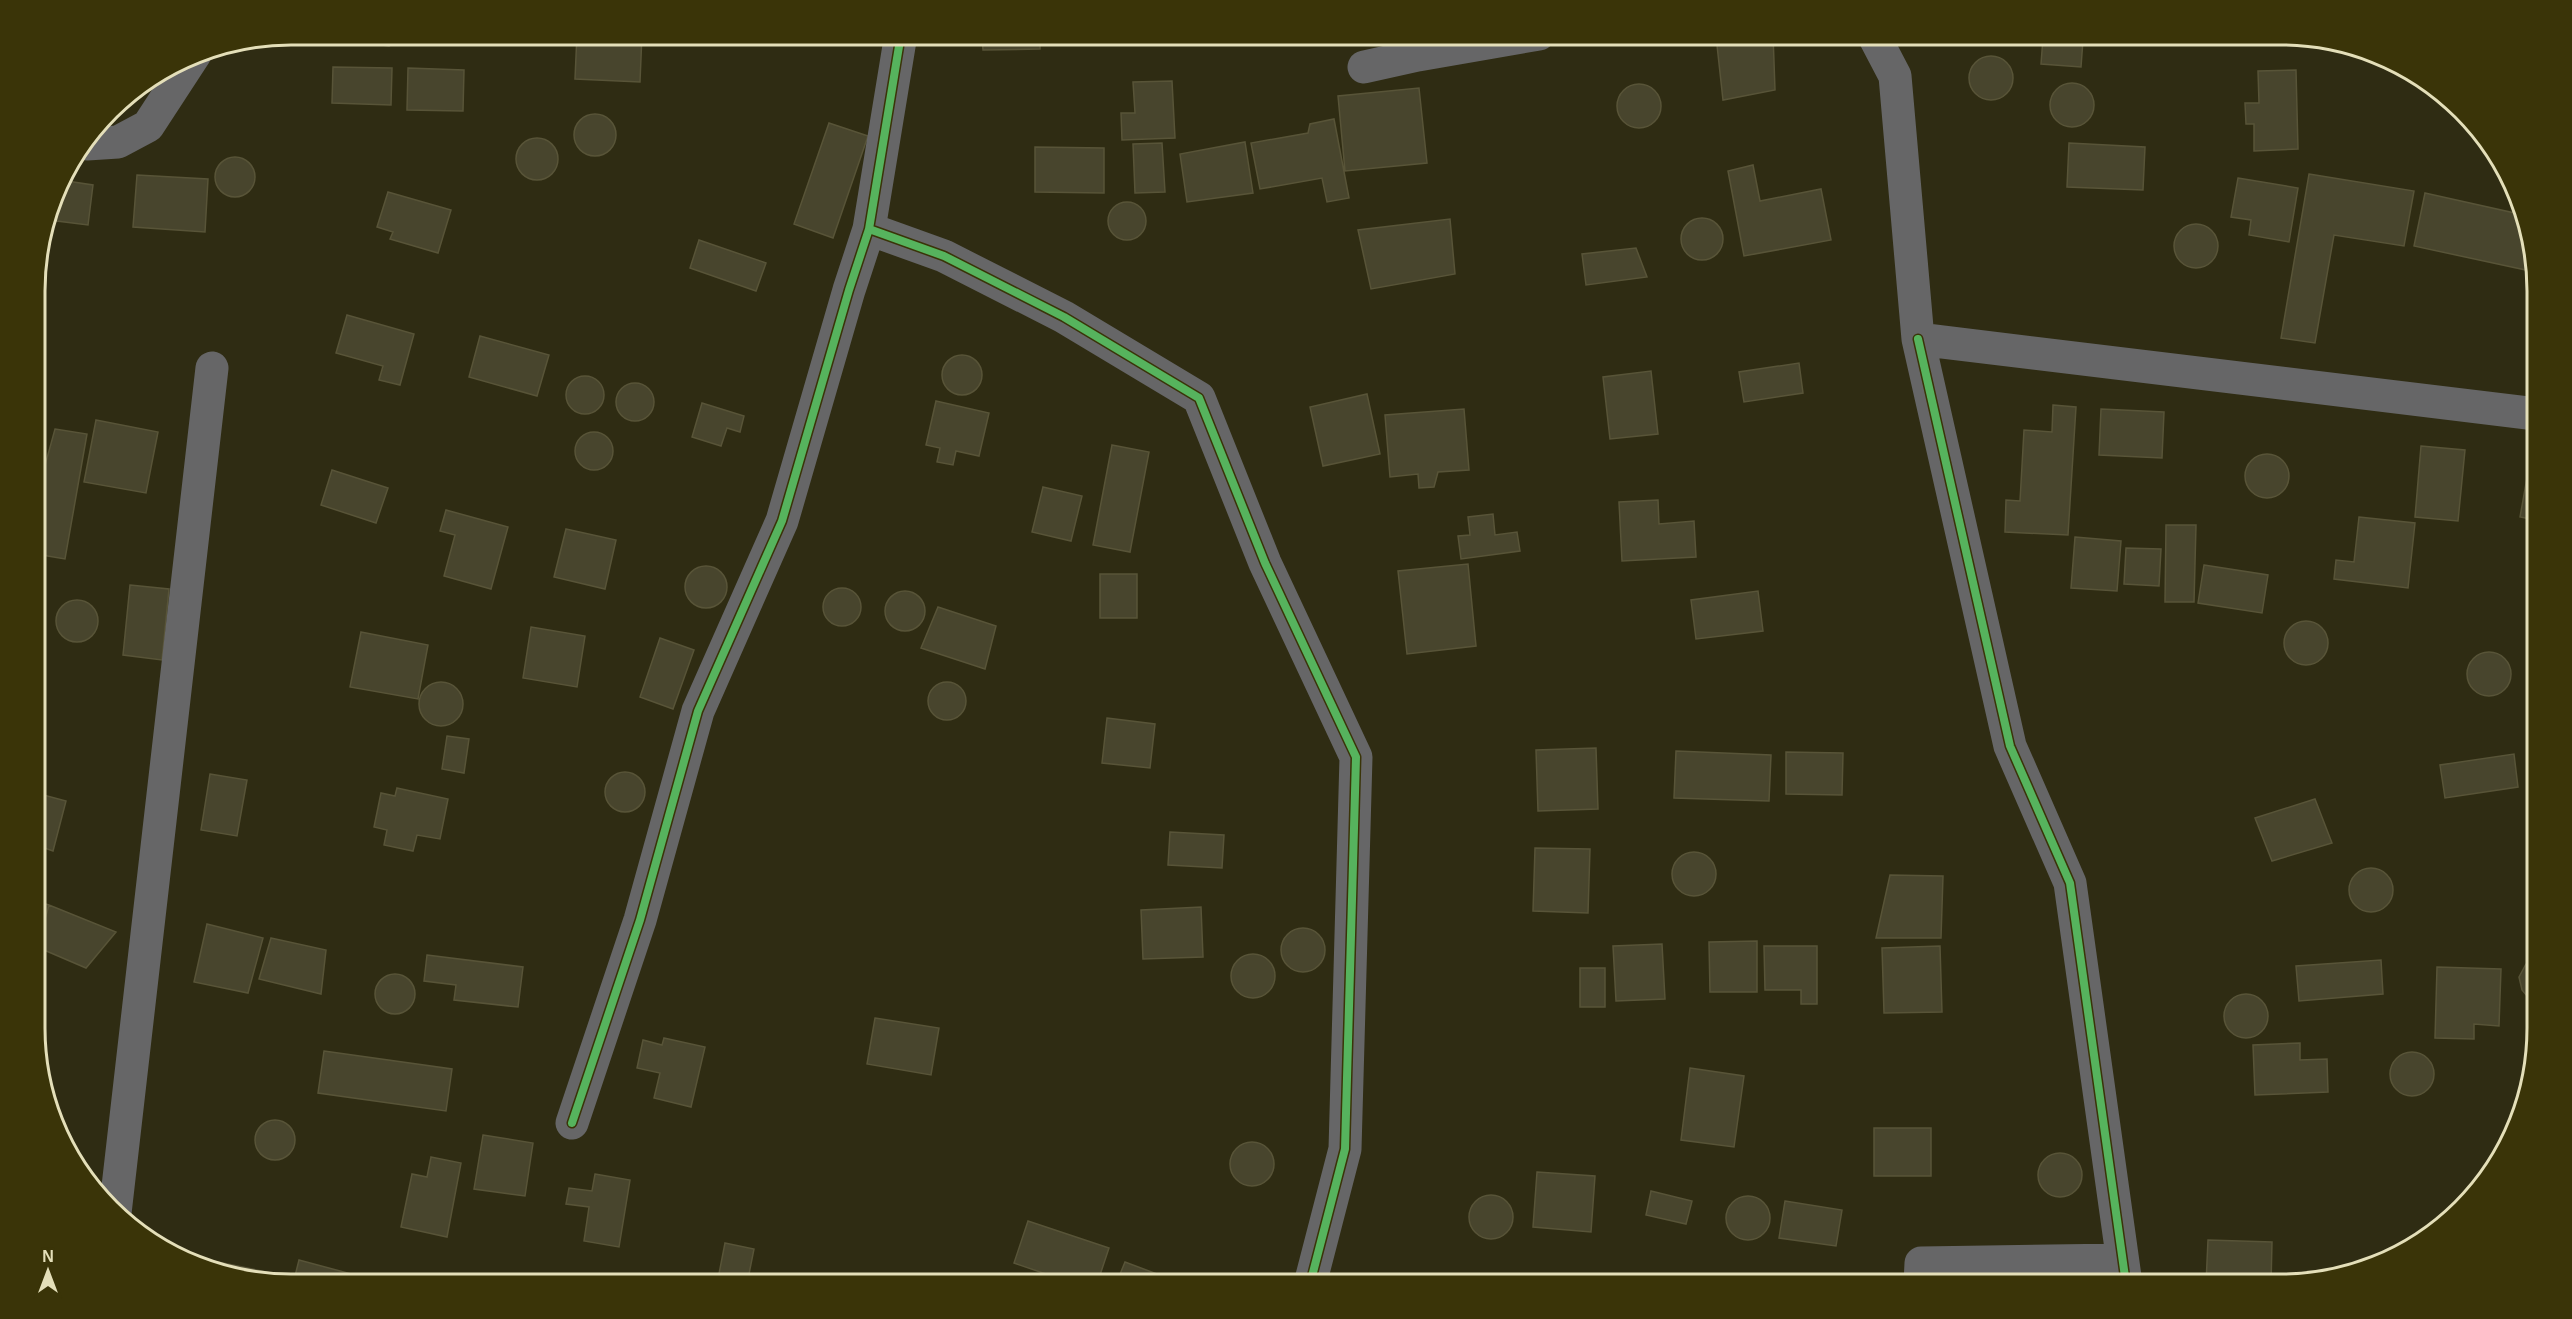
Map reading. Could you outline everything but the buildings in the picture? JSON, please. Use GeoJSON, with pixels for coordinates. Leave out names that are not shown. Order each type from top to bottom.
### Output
{"type":"FeatureCollection","features":[{"type":"Feature","properties":{"kind":"street"},"geometry":{"type":"LineString","coordinates":[[572,1123],[640,920],[698,711],[783,521],[849,291],[869,230],[899,45]]}},
{"type":"Feature","properties":{"kind":"street"},"geometry":{"type":"LineString","coordinates":[[1364,67],[1481,45]]}},
{"type":"Feature","properties":{"kind":"street"},"geometry":{"type":"LineString","coordinates":[[1879,45],[1895,76],[1918,339],[2010,746],[2070,883],[2124,1272],[1921,1263],[1920,1274]]}},
{"type":"Feature","properties":{"kind":"street"},"geometry":{"type":"LineString","coordinates":[[94,144],[118,142],[148,126],[185,69]]}},
{"type":"Feature","properties":{"kind":"street"},"geometry":{"type":"LineString","coordinates":[[869,230],[944,256],[1064,317],[1199,398],[1265,563],[1356,757],[1345,1149],[1313,1274]]}},
{"type":"Feature","properties":{"kind":"street"},"geometry":{"type":"LineString","coordinates":[[1918,339],[2527,413]]}},
{"type":"Feature","properties":{"kind":"street"},"geometry":{"type":"LineString","coordinates":[[116,1201],[212,368]]}},
{"type":"Feature","properties":{"kind":"cycle path"},"geometry":{"type":"LineString","coordinates":[[899,45],[869,229],[944,256],[1064,317],[1199,398],[1265,563],[1356,757],[1345,1149],[1313,1274]]}},
{"type":"Feature","properties":{"kind":"cycle path"},"geometry":{"type":"LineString","coordinates":[[572,1123],[640,920],[698,711],[782,521],[869,229]]}},
{"type":"Feature","properties":{"kind":"cycle path"},"geometry":{"type":"LineString","coordinates":[[1918,339],[2010,746],[2070,883],[2125,1274]]}}]}
